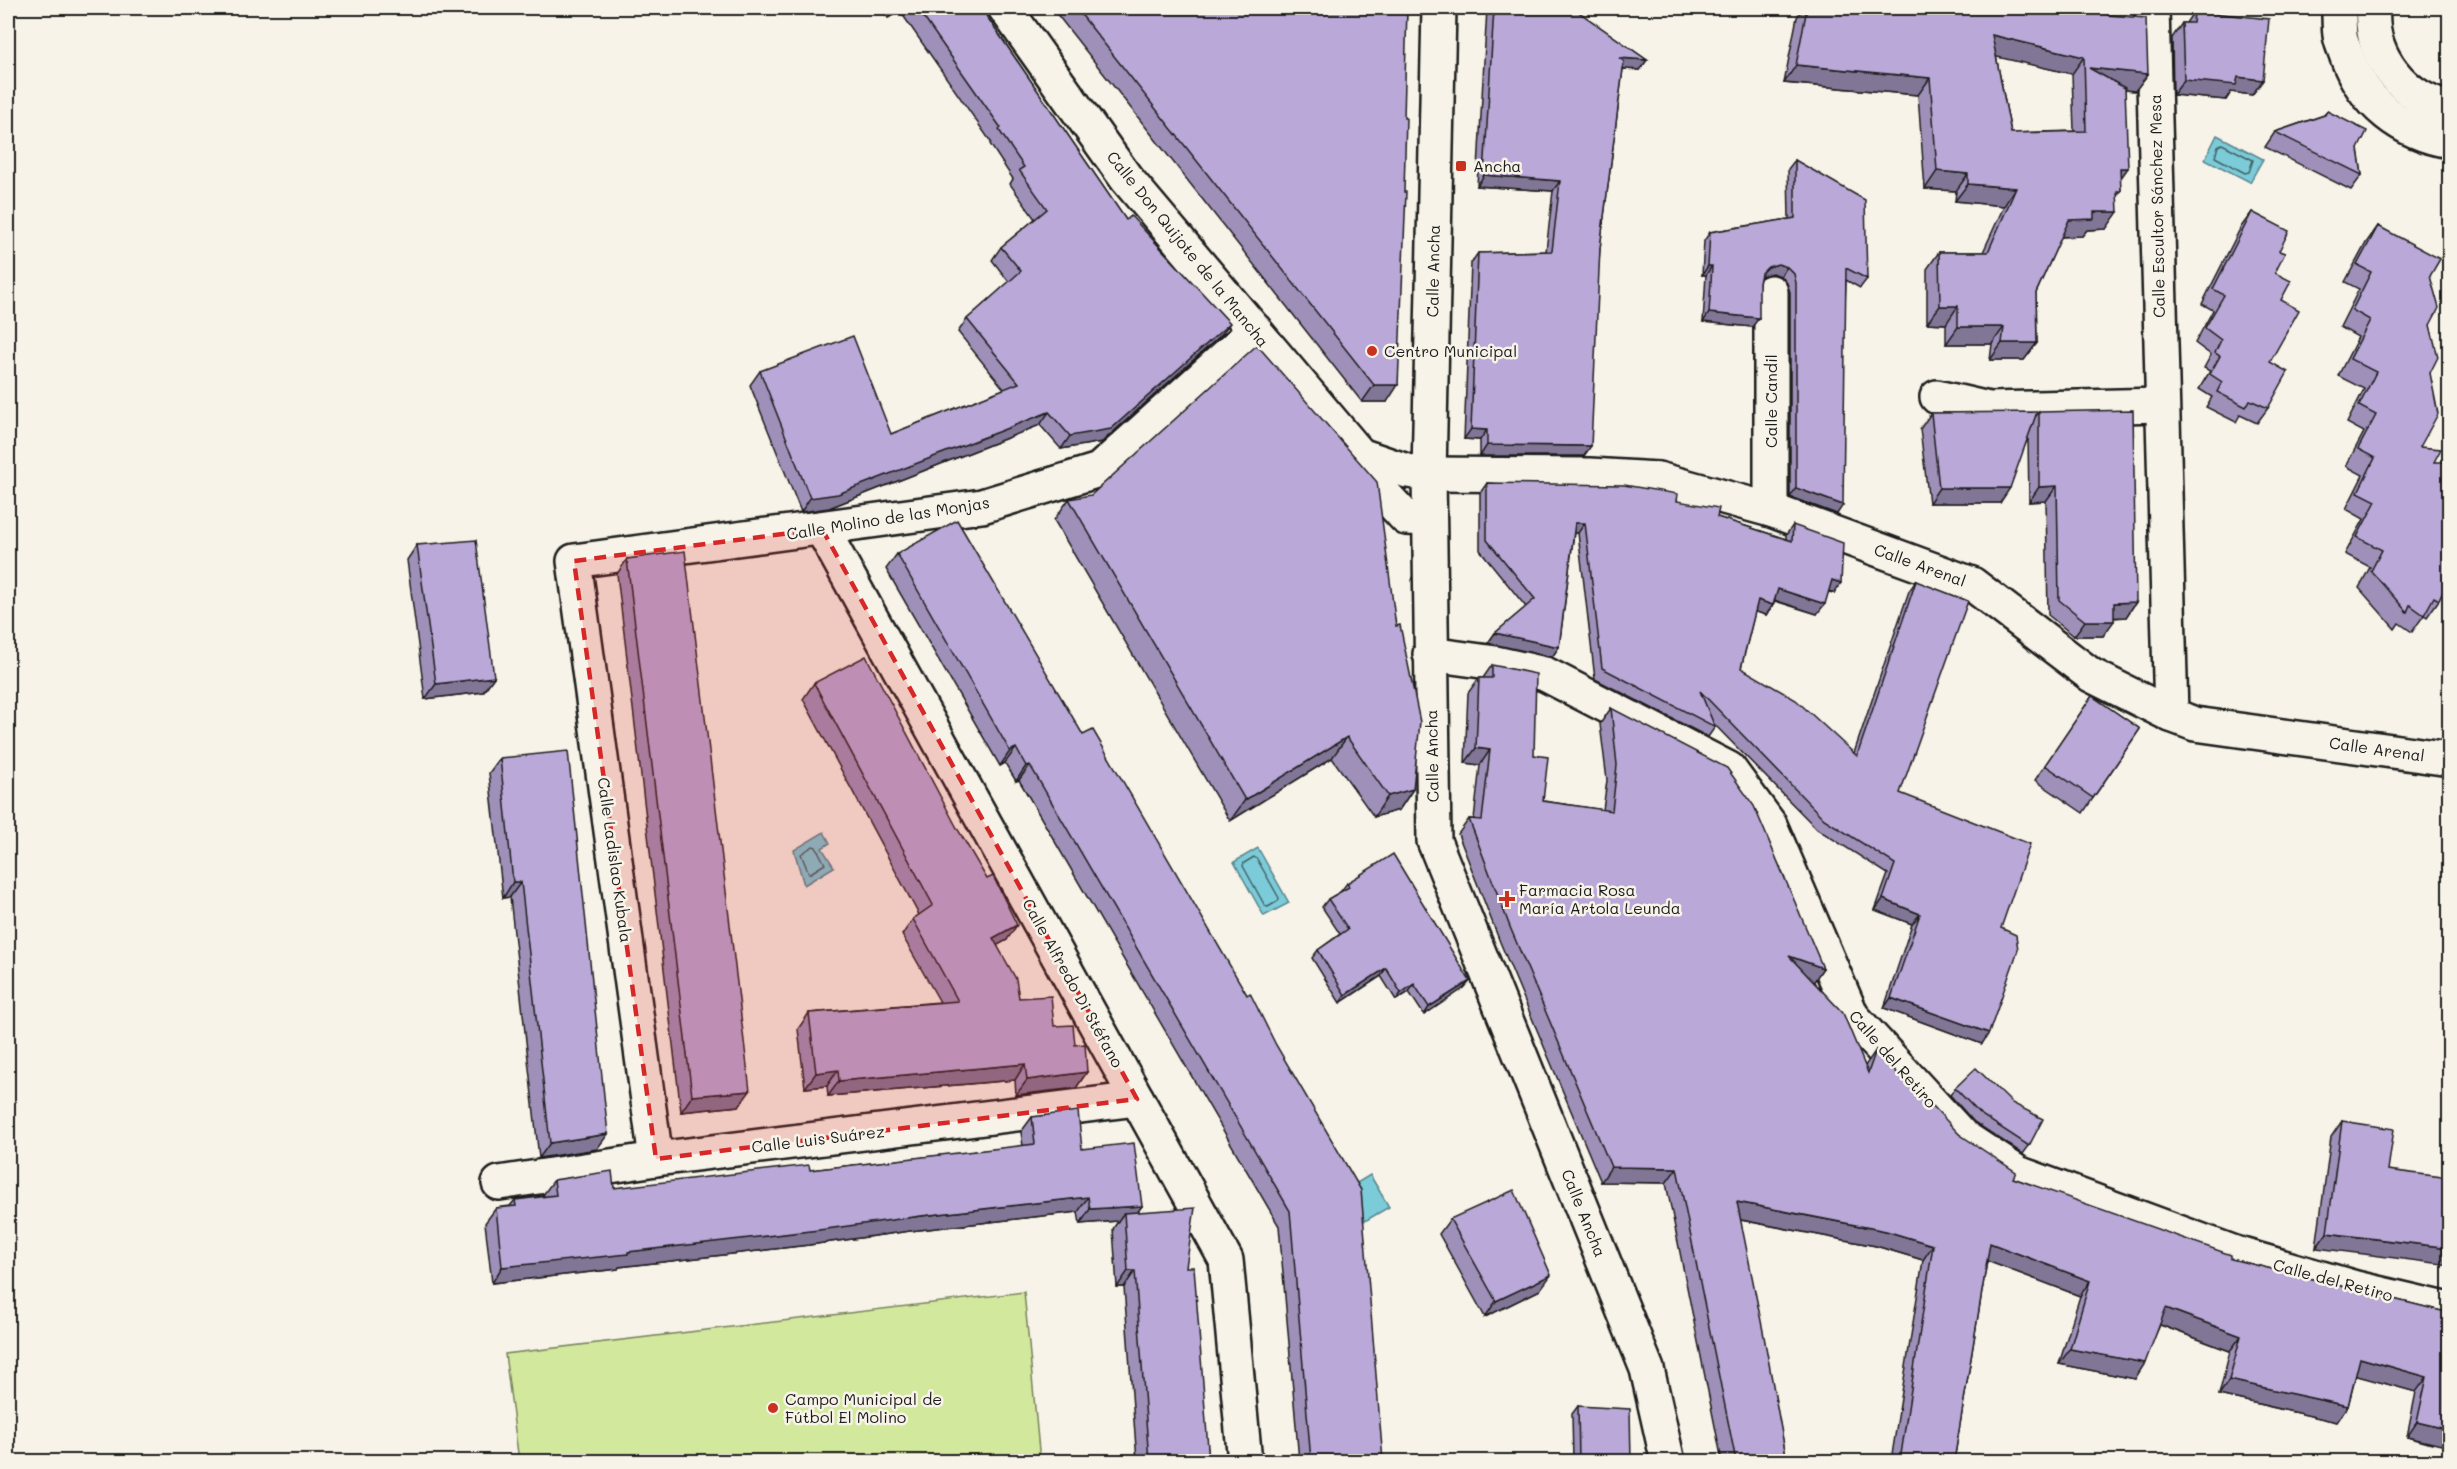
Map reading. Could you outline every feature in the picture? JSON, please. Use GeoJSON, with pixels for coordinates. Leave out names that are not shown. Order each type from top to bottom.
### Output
{"type":"FeatureCollection","features":[{"type":"Feature","properties":{"kind":"street","name":"Calle Don Quijote de la Mancha"},"geometry":{"type":"LineString","coordinates":[[1005,8],[1126,178],[1360,455],[1372,481],[1406,518],[1429,519]]}},
{"type":"Feature","properties":{"kind":"street","name":"Calle Ancha"},"geometry":{"type":"LineString","coordinates":[[1439,8],[1429,474],[1434,841],[1647,1369],[1668,1461]]}},
{"type":"Feature","properties":{"kind":"street","name":"Calle Escultor Sánchez Mesa"},"geometry":{"type":"LineString","coordinates":[[2152,8],[2171,716]]}},
{"type":"Feature","properties":{"kind":"street"},"geometry":{"type":"LineString","coordinates":[[2339,8],[2340,37],[2350,66],[2354,76],[2374,104],[2400,124],[2432,138],[2450,141]]}},
{"type":"Feature","properties":{"kind":"street"},"geometry":{"type":"LineString","coordinates":[[2373,8],[2372,21],[2378,51],[2395,77],[2418,97],[2450,109]]}},
{"type":"Feature","properties":{"kind":"street","name":"Calle Candil"},"geometry":{"type":"LineString","coordinates":[[1771,292],[1771,510]]}},
{"type":"Feature","properties":{"kind":"street","name":"Calle Molino de las Monjas"},"geometry":{"type":"LineString","coordinates":[[574,561],[982,506],[1099,470],[1255,330]]}},
{"type":"Feature","properties":{"kind":"street"},"geometry":{"type":"LineString","coordinates":[[1937,397],[1989,408],[2162,405]]}},
{"type":"Feature","properties":{"kind":"street"},"geometry":{"type":"LineString","coordinates":[[1360,455],[1407,471],[1429,474]]}},
{"type":"Feature","properties":{"kind":"street","name":"Calle Arenal"},"geometry":{"type":"LineString","coordinates":[[1429,474],[1590,475],[1658,479],[1771,510],[1972,584],[2091,675],[2171,716],[2195,724],[2450,759]]}},
{"type":"Feature","properties":{"kind":"street","name":"Calle Alfredo Di Stéfano"},"geometry":{"type":"LineString","coordinates":[[822,529],[1226,1260],[1245,1461]]}},
{"type":"Feature","properties":{"kind":"street","name":"Calle Ladislao Kubala"},"geometry":{"type":"LineString","coordinates":[[574,561],[656,1159]]}},
{"type":"Feature","properties":{"kind":"street","name":"Calle del Retiro"},"geometry":{"type":"LineString","coordinates":[[1430,654],[1496,663],[1545,674],[1729,770],[1770,825],[1852,1016],[1962,1136],[2018,1173],[2235,1253],[2356,1288],[2450,1310]]}},
{"type":"Feature","properties":{"kind":"street","name":"Calle Luis Suárez"},"geometry":{"type":"LineString","coordinates":[[499,1182],[656,1159],[1137,1099]]}},
{"type":"Feature","properties":{"kind":"highlighted area"},"geometry":{"type":"Polygon","coordinates":[[[822,529],[1137,1099],[656,1159],[574,561],[822,529]]]}},
{"type":"Feature","properties":{"kind":"green space","name":"Campo Municipal de Fútbol El Molino"},"geometry":{"type":"Polygon","coordinates":[[[1024,1292],[1040,1461],[519,1461],[505,1354],[1024,1292]]]}},
{"type":"Feature","properties":{"kind":"water"},"geometry":{"type":"Polygon","coordinates":[[[2217,135],[2263,159],[2250,182],[2205,159],[2217,135]]]}},
{"type":"Feature","properties":{"kind":"water"},"geometry":{"type":"Polygon","coordinates":[[[824,832],[830,843],[822,848],[834,867],[804,885],[794,850],[824,832]]]}},
{"type":"Feature","properties":{"kind":"water"},"geometry":{"type":"Polygon","coordinates":[[[1258,848],[1289,903],[1264,916],[1234,862],[1258,848]]]}},
{"type":"Feature","properties":{"kind":"water"},"geometry":{"type":"Polygon","coordinates":[[[1370,1175],[1389,1207],[1365,1221],[1352,1199],[1337,1195],[1370,1175]]]}},
{"type":"Feature","properties":{"kind":"building"},"geometry":{"type":"Polygon","coordinates":[[[917,8],[981,8],[1126,220],[1131,216],[1230,323],[1111,429],[1070,436],[1049,412],[838,494],[810,498],[760,371],[853,336],[891,434],[1019,383],[967,319],[1021,271],[1001,247],[1047,209],[1019,170],[1024,167],[999,130],[1001,128],[917,8]]]}},
{"type":"Feature","properties":{"kind":"building"},"geometry":{"type":"Polygon","coordinates":[[[1076,8],[1407,8],[1404,118],[1406,118],[1404,192],[1406,192],[1398,385],[1374,385],[1076,8]]]}},
{"type":"Feature","properties":{"kind":"building"},"geometry":{"type":"Polygon","coordinates":[[[1494,8],[1573,8],[1647,60],[1619,58],[1624,61],[1600,248],[1591,446],[1487,445],[1487,430],[1471,429],[1478,253],[1552,251],[1560,181],[1484,175],[1494,8]]]}},
{"type":"Feature","properties":{"kind":"building"},"geometry":{"type":"Polygon","coordinates":[[[1807,8],[1925,10],[1925,8],[2108,8],[2108,15],[2146,18],[2148,74],[2089,68],[2125,88],[2128,168],[2120,168],[2121,191],[2117,191],[2118,212],[2094,212],[2094,219],[2069,220],[2036,293],[2037,343],[2002,343],[2004,327],[1958,327],[1958,306],[1940,306],[1939,252],[1988,252],[2016,188],[1968,184],[1968,174],[1937,171],[1930,78],[1796,65],[1807,8]],[[1992,35],[2011,133],[2086,131],[2084,57],[1992,35]]]}},
{"type":"Feature","properties":{"kind":"building"},"geometry":{"type":"Polygon","coordinates":[[[2194,11],[2269,19],[2263,80],[2238,77],[2236,85],[2184,80],[2182,23],[2193,23],[2194,11]]]}},
{"type":"Feature","properties":{"kind":"building"},"geometry":{"type":"Polygon","coordinates":[[[2327,111],[2367,131],[2358,149],[2362,175],[2275,132],[2325,115],[2327,111]]]}},
{"type":"Feature","properties":{"kind":"building"},"geometry":{"type":"Polygon","coordinates":[[[1795,160],[1865,200],[1867,279],[1846,268],[1843,505],[1796,488],[1796,283],[1794,274],[1787,267],[1778,264],[1768,267],[1761,274],[1759,318],[1709,313],[1712,266],[1708,266],[1710,232],[1795,218],[1795,160]]]}},
{"type":"Feature","properties":{"kind":"building"},"geometry":{"type":"Polygon","coordinates":[[[2252,212],[2289,231],[2279,251],[2285,253],[2275,273],[2291,281],[2281,300],[2299,310],[2270,362],[2288,372],[2268,408],[2250,400],[2246,407],[2217,392],[2222,382],[2210,374],[2220,356],[2215,353],[2221,340],[2205,328],[2224,295],[2213,289],[2252,212]]]}},
{"type":"Feature","properties":{"kind":"building"},"geometry":{"type":"Polygon","coordinates":[[[2378,226],[2440,259],[2430,276],[2439,308],[2430,325],[2438,357],[2430,373],[2438,414],[2420,447],[2441,449],[2434,462],[2450,462],[2450,578],[2439,600],[2434,597],[2424,615],[2410,605],[2407,612],[2371,571],[2382,550],[2357,537],[2376,501],[2358,492],[2375,458],[2358,449],[2376,415],[2359,406],[2376,372],[2350,359],[2370,320],[2352,310],[2371,272],[2357,265],[2378,226]]]}},
{"type":"Feature","properties":{"kind":"building"},"geometry":{"type":"Polygon","coordinates":[[[1257,345],[1377,482],[1396,626],[1400,625],[1420,722],[1413,789],[1388,796],[1347,737],[1245,800],[1069,499],[1091,495],[1257,345]]]}},
{"type":"Feature","properties":{"kind":"building"},"geometry":{"type":"Polygon","coordinates":[[[2133,410],[2136,602],[2114,603],[2114,621],[2085,621],[2059,600],[2057,486],[2039,487],[2039,412],[2133,410]]]}},
{"type":"Feature","properties":{"kind":"building"},"geometry":{"type":"Polygon","coordinates":[[[2037,412],[2010,488],[1939,488],[1931,413],[2037,412]]]}},
{"type":"Feature","properties":{"kind":"building"},"geometry":{"type":"Polygon","coordinates":[[[1487,483],[1624,485],[1678,494],[1677,501],[1719,508],[1717,517],[1792,541],[1793,525],[1843,543],[1841,583],[1832,580],[1825,604],[1778,589],[1773,605],[1758,600],[1741,668],[1796,700],[1857,756],[1916,581],[1968,601],[1900,793],[2030,844],[2001,928],[2016,935],[2018,950],[1989,1033],[1891,998],[1920,914],[1883,899],[1895,864],[1824,819],[1700,691],[1715,727],[1602,668],[1585,523],[1575,523],[1559,647],[1495,633],[1535,599],[1487,540],[1487,483]]]}},
{"type":"Feature","properties":{"kind":"building"},"geometry":{"type":"Polygon","coordinates":[[[957,520],[1083,735],[1093,730],[1247,995],[1250,993],[1276,1045],[1361,1190],[1383,1461],[1311,1461],[1290,1211],[1030,765],[1026,766],[1016,748],[1010,751],[897,554],[957,520]]]}},
{"type":"Feature","properties":{"kind":"building"},"geometry":{"type":"Polygon","coordinates":[[[476,540],[494,677],[436,684],[417,545],[476,540]]]}},
{"type":"Feature","properties":{"kind":"building"},"geometry":{"type":"Polygon","coordinates":[[[685,551],[750,1091],[692,1096],[627,559],[685,551]]]}},
{"type":"Feature","properties":{"kind":"building"},"geometry":{"type":"Polygon","coordinates":[[[866,656],[957,828],[987,879],[993,876],[1017,925],[993,938],[1016,979],[1019,998],[1051,996],[1054,1026],[1073,1025],[1075,1045],[1085,1044],[1087,1072],[1027,1080],[1025,1064],[839,1081],[838,1070],[816,1073],[809,1013],[958,1001],[913,919],[933,905],[814,683],[866,656]]]}},
{"type":"Feature","properties":{"kind":"building"},"geometry":{"type":"Polygon","coordinates":[[[1492,665],[1536,674],[1534,755],[1548,757],[1543,801],[1612,811],[1617,765],[1611,708],[1727,768],[1754,806],[1823,968],[1789,956],[1843,1013],[1868,1073],[1876,1050],[1930,1109],[1933,1106],[1959,1134],[2016,1172],[2013,1178],[2231,1255],[2231,1259],[2450,1313],[2450,1430],[2417,1422],[2427,1377],[2360,1358],[2348,1406],[2229,1380],[2241,1336],[2166,1308],[2145,1363],[2070,1349],[2090,1281],[1990,1243],[1954,1461],[1900,1461],[1933,1245],[1886,1231],[1737,1202],[1787,1461],[1736,1461],[1677,1168],[1611,1167],[1510,927],[1469,819],[1482,820],[1490,750],[1476,748],[1479,678],[1492,678],[1492,665]]]}},
{"type":"Feature","properties":{"kind":"building"},"geometry":{"type":"Polygon","coordinates":[[[2092,696],[2140,729],[2093,798],[2045,765],[2092,696]]]}},
{"type":"Feature","properties":{"kind":"building"},"geometry":{"type":"Polygon","coordinates":[[[568,751],[608,1134],[550,1143],[521,882],[513,882],[500,758],[568,751]]]}},
{"type":"Feature","properties":{"kind":"building"},"geometry":{"type":"Polygon","coordinates":[[[1393,854],[1470,981],[1429,1007],[1414,984],[1401,993],[1386,968],[1345,995],[1318,950],[1348,929],[1328,899],[1349,887],[1347,883],[1393,854]]]}},
{"type":"Feature","properties":{"kind":"building"},"geometry":{"type":"Polygon","coordinates":[[[1976,1068],[2012,1103],[2043,1119],[2029,1146],[1980,1114],[1955,1088],[1976,1068]]]}},
{"type":"Feature","properties":{"kind":"building"},"geometry":{"type":"Polygon","coordinates":[[[1078,1111],[1082,1149],[1134,1143],[1142,1206],[1090,1209],[1088,1197],[628,1252],[628,1254],[502,1267],[496,1208],[516,1206],[515,1200],[556,1195],[554,1180],[612,1171],[614,1188],[809,1165],[810,1170],[1035,1144],[1032,1117],[1078,1111]]]}},
{"type":"Feature","properties":{"kind":"building"},"geometry":{"type":"Polygon","coordinates":[[[2342,1121],[2394,1129],[2388,1170],[2450,1178],[2450,1248],[2327,1233],[2342,1121]]]}},
{"type":"Feature","properties":{"kind":"building"},"geometry":{"type":"Polygon","coordinates":[[[1514,1190],[1551,1275],[1496,1301],[1450,1219],[1514,1190]]]}},
{"type":"Feature","properties":{"kind":"building"},"geometry":{"type":"Polygon","coordinates":[[[1195,1208],[1186,1267],[1194,1267],[1209,1461],[1149,1461],[1135,1271],[1128,1271],[1124,1213],[1195,1208]]]}},
{"type":"Feature","properties":{"kind":"building"},"geometry":{"type":"Polygon","coordinates":[[[1578,1406],[1630,1409],[1631,1461],[1579,1461],[1578,1406]]]}},
{"type":"Feature","properties":{"kind":"place","name":"Ancha"},"geometry":{"type":"Point","coordinates":[1461,166]}},
{"type":"Feature","properties":{"kind":"place","name":"Centro Municipal"},"geometry":{"type":"Point","coordinates":[1372,351]}},
{"type":"Feature","properties":{"kind":"place","name":"Farmacia Rosa María Artola Leunda"},"geometry":{"type":"Point","coordinates":[1507,899]}},
{"type":"Feature","properties":{"kind":"place","name":"Campo Municipal de Fútbol El Molino"},"geometry":{"type":"Point","coordinates":[773,1408]}}]}
